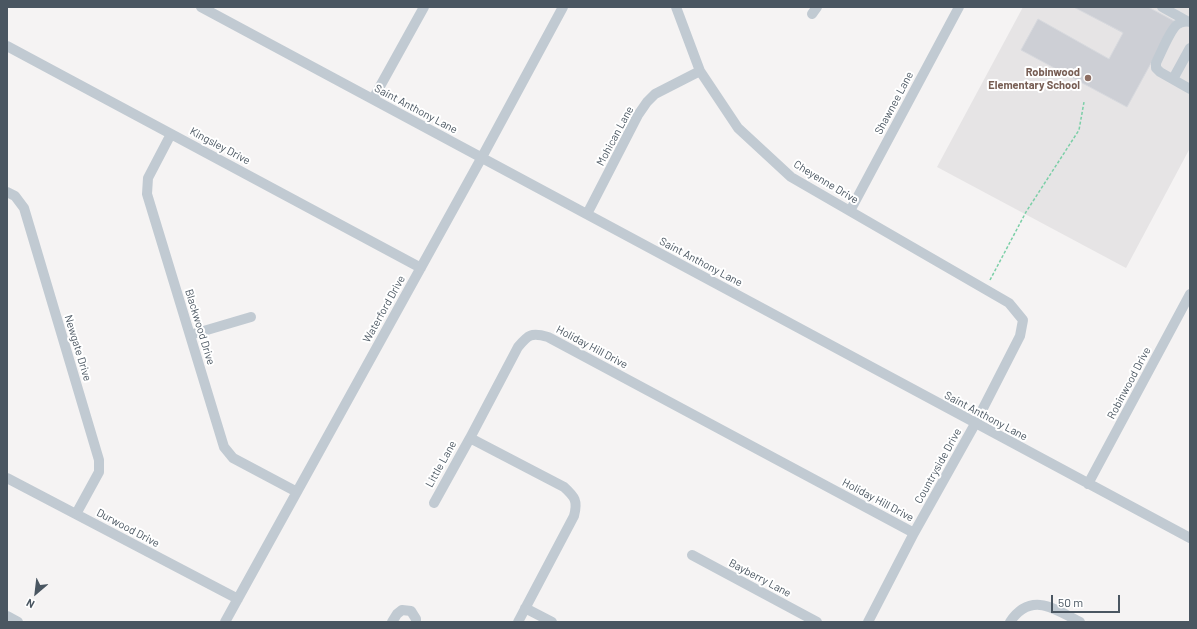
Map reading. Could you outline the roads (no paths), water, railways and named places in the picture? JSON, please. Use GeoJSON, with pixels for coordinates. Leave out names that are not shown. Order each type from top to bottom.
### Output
{"type":"FeatureCollection","features":[{"type":"Feature","properties":{"kind":"street","name":"Saint Anthony Lane"},"geometry":{"type":"LineString","coordinates":[[201,7],[975,424],[1190,538]]}},
{"type":"Feature","properties":{"kind":"street"},"geometry":{"type":"LineString","coordinates":[[373,99],[424,7]]}},
{"type":"Feature","properties":{"kind":"street","name":"Waterford Drive"},"geometry":{"type":"LineString","coordinates":[[225,622],[482,158],[563,7]]}},
{"type":"Feature","properties":{"kind":"street","name":"Cheyenne Drive"},"geometry":{"type":"LineString","coordinates":[[676,7],[700,71],[738,128],[791,177],[1009,303],[1023,320]]}},
{"type":"Feature","properties":{"kind":"street","name":"Shawnee Lane"},"geometry":{"type":"LineString","coordinates":[[850,211],[959,7]]}},
{"type":"Feature","properties":{"kind":"street"},"geometry":{"type":"LineString","coordinates":[[1162,7],[1189,21]]}},
{"type":"Feature","properties":{"kind":"street"},"geometry":{"type":"LineString","coordinates":[[1189,21],[1177,24],[1156,63],[1156,68],[1160,72],[1190,89]]}},
{"type":"Feature","properties":{"kind":"street","name":"Kingsley Drive"},"geometry":{"type":"LineString","coordinates":[[7,46],[421,268]]}},
{"type":"Feature","properties":{"kind":"street"},"geometry":{"type":"LineString","coordinates":[[1173,80],[1190,48]]}},
{"type":"Feature","properties":{"kind":"street","name":"Mohican Lane"},"geometry":{"type":"LineString","coordinates":[[587,214],[638,115],[647,102],[655,94],[700,71]]}},
{"type":"Feature","properties":{"kind":"street","name":"Blackwood Drive"},"geometry":{"type":"LineString","coordinates":[[171,134],[148,178],[146,194],[224,447],[233,458],[297,492]]}},
{"type":"Feature","properties":{"kind":"street","name":"Newgate Drive"},"geometry":{"type":"LineString","coordinates":[[7,192],[15,196],[24,208],[99,460],[98,472],[76,514]]}},
{"type":"Feature","properties":{"kind":"street","name":"Robinwood Drive"},"geometry":{"type":"LineString","coordinates":[[1088,484],[1190,294]]}},
{"type":"Feature","properties":{"kind":"street"},"geometry":{"type":"LineString","coordinates":[[190,335],[251,317]]}},
{"type":"Feature","properties":{"kind":"street","name":"Countryside Drive"},"geometry":{"type":"LineString","coordinates":[[868,622],[914,533],[975,424],[1020,336],[1023,320]]}},
{"type":"Feature","properties":{"kind":"street","name":"Holiday Hill Drive"},"geometry":{"type":"LineString","coordinates":[[470,438],[518,347],[526,336],[537,334],[548,337],[914,533]]}},
{"type":"Feature","properties":{"kind":"street"},"geometry":{"type":"LineString","coordinates":[[470,438],[564,487],[574,495],[577,506],[574,516],[518,622]]}},
{"type":"Feature","properties":{"kind":"street","name":"Little Lane"},"geometry":{"type":"LineString","coordinates":[[434,503],[470,438]]}},
{"type":"Feature","properties":{"kind":"street","name":"Durwood Drive"},"geometry":{"type":"LineString","coordinates":[[7,478],[238,599]]}},
{"type":"Feature","properties":{"kind":"street","name":"Bayberry Lane"},"geometry":{"type":"LineString","coordinates":[[692,556],[817,622]]}},
{"type":"Feature","properties":{"kind":"street"},"geometry":{"type":"LineString","coordinates":[[1010,622],[1022,609],[1032,604],[1050,606],[1080,622]]}},
{"type":"Feature","properties":{"kind":"street"},"geometry":{"type":"LineString","coordinates":[[525,608],[552,622]]}},
{"type":"Feature","properties":{"kind":"street"},"geometry":{"type":"LineString","coordinates":[[392,622],[397,614],[402,610],[411,611],[416,619],[416,622]]}},
{"type":"Feature","properties":{"kind":"street"},"geometry":{"type":"LineString","coordinates":[[7,616],[18,622]]}},
{"type":"Feature","properties":{"kind":"place","name":"Robinwood Elementary School"},"geometry":{"type":"Point","coordinates":[1088,78]}}]}
